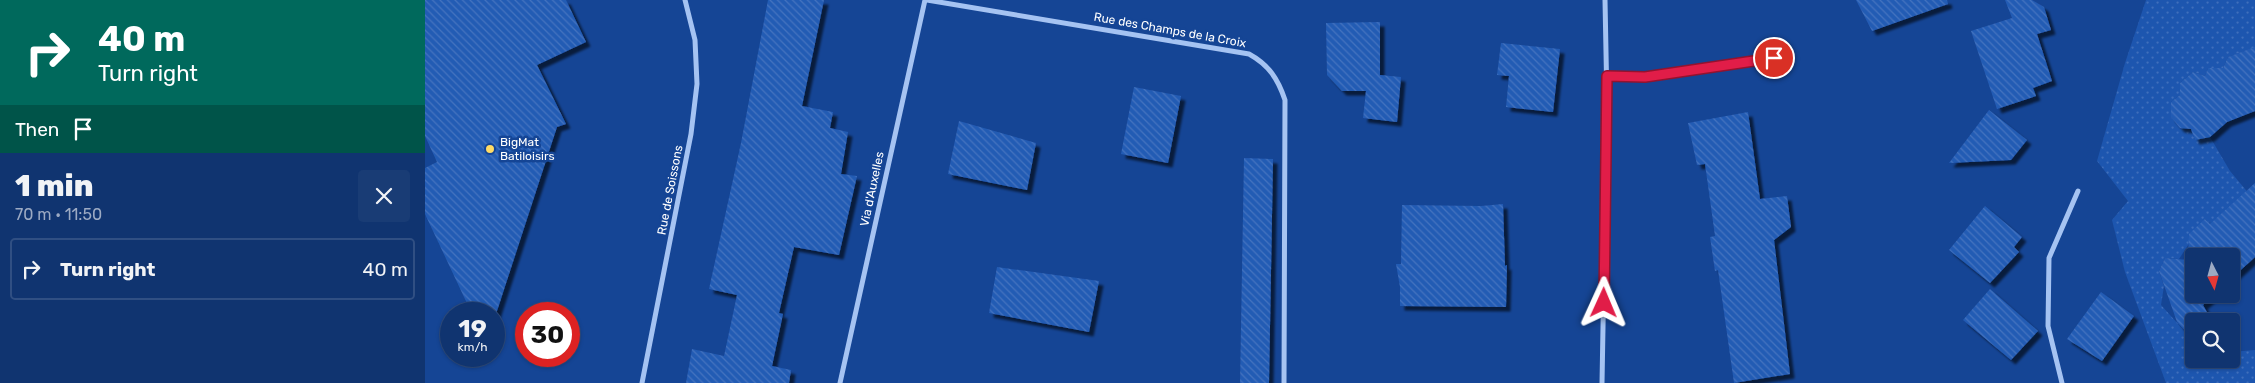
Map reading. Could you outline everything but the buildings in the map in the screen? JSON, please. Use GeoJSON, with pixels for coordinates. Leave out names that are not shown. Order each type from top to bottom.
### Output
{"type":"FeatureCollection","features":[{"type":"Feature","properties":{"kind":"street","name":"Rue de Soissons"},"geometry":{"type":"LineString","coordinates":[[643,383],[691,134],[697,84],[695,40],[685,0]]}},
{"type":"Feature","properties":{"kind":"street","name":"Via d'Auxelles"},"geometry":{"type":"LineString","coordinates":[[840,383],[926,0]]}},
{"type":"Feature","properties":{"kind":"street","name":"Rue des Champs de la Croix"},"geometry":{"type":"LineString","coordinates":[[926,0],[1249,54],[1262,61],[1272,71],[1280,85],[1285,100],[1284,383]]}},
{"type":"Feature","properties":{"kind":"street"},"geometry":{"type":"LineString","coordinates":[[1602,383],[1607,76],[1605,0]]}},
{"type":"Feature","properties":{"kind":"street"},"geometry":{"type":"LineString","coordinates":[[2062,383],[2048,326],[2049,258],[2078,190]]}},
{"type":"Feature","properties":{"kind":"lane"},"geometry":{"type":"LineString","coordinates":[[1607,76],[1645,77],[1774,58]]}},
{"type":"Feature","properties":{"kind":"shaded area"},"geometry":{"type":"Polygon","coordinates":[[[2146,0],[2255,0],[2255,57],[2248,50],[2228,57],[2223,68],[2208,68],[2205,76],[2193,72],[2180,83],[2180,95],[2171,102],[2171,117],[2180,128],[2191,129],[2195,140],[2210,137],[2230,171],[2255,201],[2255,259],[2246,265],[2240,258],[2240,248],[2231,248],[2205,219],[2179,259],[2165,258],[2159,271],[2164,286],[2161,305],[2185,332],[2185,368],[2240,368],[2240,351],[2255,350],[2255,383],[2166,383],[2125,272],[2112,220],[2128,201],[2097,161],[2125,63],[2146,0]]]}},
{"type":"Feature","properties":{"kind":"place","name":"BigMat Batiloisirs"},"geometry":{"type":"Point","coordinates":[490,149]}},
{"type":"Feature","properties":{"kind":"route"},"geometry":{"type":"LineString","coordinates":[[1604,303],[1607,76],[1645,77],[1774,58]]}}]}
